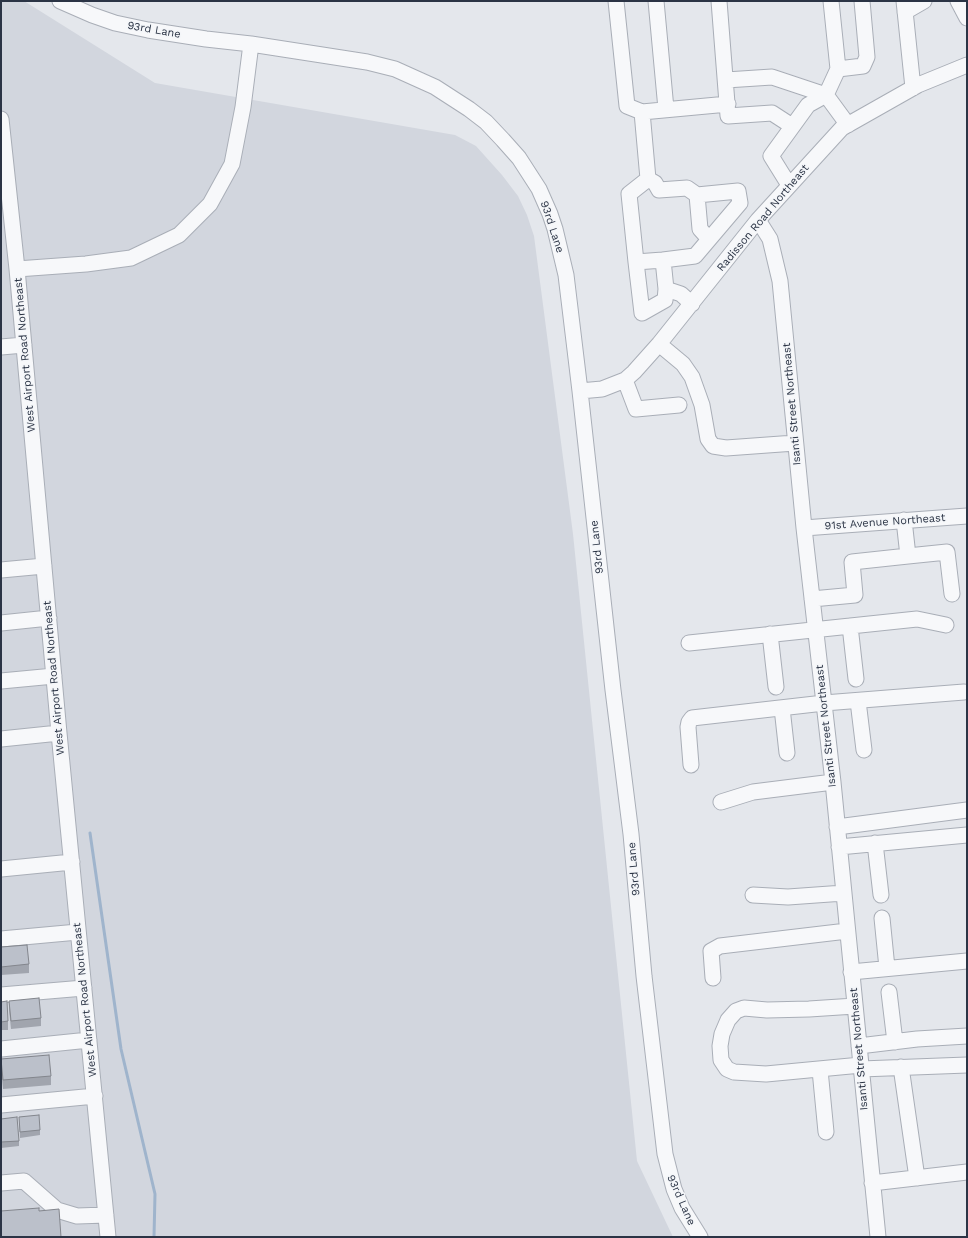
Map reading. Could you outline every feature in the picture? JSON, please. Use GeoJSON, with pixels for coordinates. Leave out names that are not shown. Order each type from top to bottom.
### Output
{"type":"FeatureCollection","features":[{"type":"Feature","properties":{"kind":"street","name":"93rd Lane"},"geometry":{"type":"LineString","coordinates":[[60,1],[92,15],[132,27],[206,40],[251,44],[367,62],[395,70],[435,87],[452,97],[486,122],[519,158],[539,189],[555,229],[566,275],[613,690],[631,834],[644,976],[662,1137],[668,1170],[674,1189],[682,1208],[700,1237]]}},
{"type":"Feature","properties":{"kind":"street","name":"93rd Lane"},"geometry":{"type":"LineString","coordinates":[[85,1],[114,14],[134,20],[199,31],[251,44]]}},
{"type":"Feature","properties":{"kind":"street"},"geometry":{"type":"LineString","coordinates":[[616,1],[627,106],[642,112],[728,104]]}},
{"type":"Feature","properties":{"kind":"street"},"geometry":{"type":"LineString","coordinates":[[656,1],[666,109]]}},
{"type":"Feature","properties":{"kind":"street"},"geometry":{"type":"LineString","coordinates":[[719,1],[728,116],[772,113],[792,126]]}},
{"type":"Feature","properties":{"kind":"street"},"geometry":{"type":"LineString","coordinates":[[789,185],[771,156],[808,105],[826,95],[838,70],[831,1]]}},
{"type":"Feature","properties":{"kind":"street"},"geometry":{"type":"LineString","coordinates":[[838,70],[863,66],[867,57],[862,1]]}},
{"type":"Feature","properties":{"kind":"street"},"geometry":{"type":"LineString","coordinates":[[913,88],[904,6],[924,1]]}},
{"type":"Feature","properties":{"kind":"street"},"geometry":{"type":"LineString","coordinates":[[958,1],[967,18]]}},
{"type":"Feature","properties":{"kind":"street"},"geometry":{"type":"LineString","coordinates":[[17,269],[86,264],[131,258],[179,235],[210,204],[232,164],[243,107],[251,44]]}},
{"type":"Feature","properties":{"kind":"street","name":"Radisson Road Northeast"},"geometry":{"type":"LineString","coordinates":[[580,391],[602,389],[624,380],[634,372],[660,344],[758,220],[842,128],[913,88],[967,65]]}},
{"type":"Feature","properties":{"kind":"street"},"geometry":{"type":"LineString","coordinates":[[726,80],[772,77],[826,95],[848,125]]}},
{"type":"Feature","properties":{"kind":"street"},"geometry":{"type":"LineString","coordinates":[[642,112],[648,179]]}},
{"type":"Feature","properties":{"kind":"street","name":"West Airport Road Northeast"},"geometry":{"type":"LineString","coordinates":[[1,119],[4,168],[17,269],[58,733],[108,1237]]}},
{"type":"Feature","properties":{"kind":"street"},"geometry":{"type":"LineString","coordinates":[[636,262],[695,256],[740,203],[738,191],[697,195],[687,188],[659,190],[655,183],[648,179]]}},
{"type":"Feature","properties":{"kind":"street"},"geometry":{"type":"LineString","coordinates":[[648,179],[629,194],[642,313],[665,300],[666,289],[663,260]]}},
{"type":"Feature","properties":{"kind":"street"},"geometry":{"type":"LineString","coordinates":[[697,195],[700,229],[709,239]]}},
{"type":"Feature","properties":{"kind":"street","name":"Isanti Street Northeast"},"geometry":{"type":"LineString","coordinates":[[758,220],[770,239],[780,281],[795,443],[833,782],[878,1237]]}},
{"type":"Feature","properties":{"kind":"street"},"geometry":{"type":"LineString","coordinates":[[666,289],[681,294],[692,304]]}},
{"type":"Feature","properties":{"kind":"street"},"geometry":{"type":"LineString","coordinates":[[660,344],[683,364],[692,376],[702,405],[708,439],[713,446],[726,448],[795,443]]}},
{"type":"Feature","properties":{"kind":"street"},"geometry":{"type":"LineString","coordinates":[[1,347],[24,345]]}},
{"type":"Feature","properties":{"kind":"street"},"geometry":{"type":"LineString","coordinates":[[624,380],[636,409],[680,405]]}},
{"type":"Feature","properties":{"kind":"street","name":"91st Avenue Northeast"},"geometry":{"type":"LineString","coordinates":[[804,528],[967,516]]}},
{"type":"Feature","properties":{"kind":"street"},"geometry":{"type":"LineString","coordinates":[[904,520],[908,556]]}},
{"type":"Feature","properties":{"kind":"street"},"geometry":{"type":"LineString","coordinates":[[812,599],[854,595],[852,562],[947,552],[952,594]]}},
{"type":"Feature","properties":{"kind":"street"},"geometry":{"type":"LineString","coordinates":[[1,570],[44,566]]}},
{"type":"Feature","properties":{"kind":"street"},"geometry":{"type":"LineString","coordinates":[[1,623],[49,618]]}},
{"type":"Feature","properties":{"kind":"street"},"geometry":{"type":"LineString","coordinates":[[689,643],[918,619],[946,625]]}},
{"type":"Feature","properties":{"kind":"street"},"geometry":{"type":"LineString","coordinates":[[850,626],[856,680]]}},
{"type":"Feature","properties":{"kind":"street"},"geometry":{"type":"LineString","coordinates":[[770,634],[776,687]]}},
{"type":"Feature","properties":{"kind":"street"},"geometry":{"type":"LineString","coordinates":[[1,681],[54,676]]}},
{"type":"Feature","properties":{"kind":"street"},"geometry":{"type":"LineString","coordinates":[[691,765],[688,722],[692,718],[824,703],[964,692]]}},
{"type":"Feature","properties":{"kind":"street"},"geometry":{"type":"LineString","coordinates":[[858,701],[864,750]]}},
{"type":"Feature","properties":{"kind":"street"},"geometry":{"type":"LineString","coordinates":[[782,708],[787,753]]}},
{"type":"Feature","properties":{"kind":"street"},"geometry":{"type":"LineString","coordinates":[[1,739],[58,733]]}},
{"type":"Feature","properties":{"kind":"street"},"geometry":{"type":"LineString","coordinates":[[721,802],[753,792],[833,782]]}},
{"type":"Feature","properties":{"kind":"street"},"geometry":{"type":"LineString","coordinates":[[837,827],[967,810]]}},
{"type":"Feature","properties":{"kind":"street"},"geometry":{"type":"LineString","coordinates":[[839,847],[967,835]]}},
{"type":"Feature","properties":{"kind":"street"},"geometry":{"type":"LineString","coordinates":[[875,844],[881,895]]}},
{"type":"Feature","properties":{"kind":"street"},"geometry":{"type":"LineString","coordinates":[[1,869],[72,862]]}},
{"type":"Feature","properties":{"kind":"street"},"geometry":{"type":"LineString","coordinates":[[754,895],[788,896],[844,893]]}},
{"type":"Feature","properties":{"kind":"street"},"geometry":{"type":"LineString","coordinates":[[882,918],[887,968]]}},
{"type":"Feature","properties":{"kind":"street"},"geometry":{"type":"LineString","coordinates":[[1,938],[78,932]]}},
{"type":"Feature","properties":{"kind":"street"},"geometry":{"type":"LineString","coordinates":[[713,978],[712,951],[720,946],[847,932]]}},
{"type":"Feature","properties":{"kind":"street"},"geometry":{"type":"LineString","coordinates":[[852,972],[967,961]]}},
{"type":"Feature","properties":{"kind":"street"},"geometry":{"type":"LineString","coordinates":[[1,995],[84,988]]}},
{"type":"Feature","properties":{"kind":"street"},"geometry":{"type":"LineString","coordinates":[[889,992],[895,1042]]}},
{"type":"Feature","properties":{"kind":"street"},"geometry":{"type":"LineString","coordinates":[[855,1006],[802,1010],[766,1010],[744,1008],[736,1011],[728,1020],[722,1034],[720,1046],[721,1060],[726,1069],[734,1072],[766,1074],[861,1067],[967,1065]]}},
{"type":"Feature","properties":{"kind":"street"},"geometry":{"type":"LineString","coordinates":[[859,1046],[967,1036]]}},
{"type":"Feature","properties":{"kind":"street"},"geometry":{"type":"LineString","coordinates":[[1,1049],[89,1040]]}},
{"type":"Feature","properties":{"kind":"street"},"geometry":{"type":"LineString","coordinates":[[901,1067],[917,1178]]}},
{"type":"Feature","properties":{"kind":"street"},"geometry":{"type":"LineString","coordinates":[[820,1070],[826,1132]]}},
{"type":"Feature","properties":{"kind":"street"},"geometry":{"type":"LineString","coordinates":[[1,1105],[94,1096]]}},
{"type":"Feature","properties":{"kind":"street"},"geometry":{"type":"LineString","coordinates":[[872,1183],[967,1172]]}},
{"type":"Feature","properties":{"kind":"street"},"geometry":{"type":"LineString","coordinates":[[1,1184],[24,1182],[58,1210],[77,1216],[106,1215]]}},
{"type":"Feature","properties":{"kind":"shaded area"},"geometry":{"type":"Polygon","coordinates":[[[1,1],[24,1],[155,83],[455,135],[476,146],[502,175],[518,196],[527,215],[534,236],[573,534],[637,1161],[673,1237],[1,1237],[1,1]]]}},
{"type":"Feature","properties":{"kind":"building"},"geometry":{"type":"Polygon","coordinates":[[[27,945],[29,964],[1,967],[1,947],[27,945]]]}},
{"type":"Feature","properties":{"kind":"building"},"geometry":{"type":"Polygon","coordinates":[[[39,998],[41,1018],[11,1021],[9,1001],[39,998]]]}},
{"type":"Feature","properties":{"kind":"building"},"geometry":{"type":"Polygon","coordinates":[[[7,1001],[8,1021],[1,1022],[1,1002],[7,1001]]]}},
{"type":"Feature","properties":{"kind":"building"},"geometry":{"type":"Polygon","coordinates":[[[49,1055],[51,1076],[3,1080],[1,1059],[49,1055]]]}},
{"type":"Feature","properties":{"kind":"building"},"geometry":{"type":"Polygon","coordinates":[[[39,1115],[40,1130],[20,1132],[19,1117],[39,1115]]]}},
{"type":"Feature","properties":{"kind":"building"},"geometry":{"type":"Polygon","coordinates":[[[17,1117],[19,1141],[1,1142],[1,1119],[17,1117]]]}},
{"type":"Feature","properties":{"kind":"building"},"geometry":{"type":"Polygon","coordinates":[[[39,1208],[39,1211],[59,1209],[61,1237],[1,1237],[1,1211],[39,1208]]]}},
{"type":"Feature","properties":{"kind":"waterway"},"geometry":{"type":"LineString","coordinates":[[90,833],[121,1049],[155,1194],[154,1237]]}}]}
